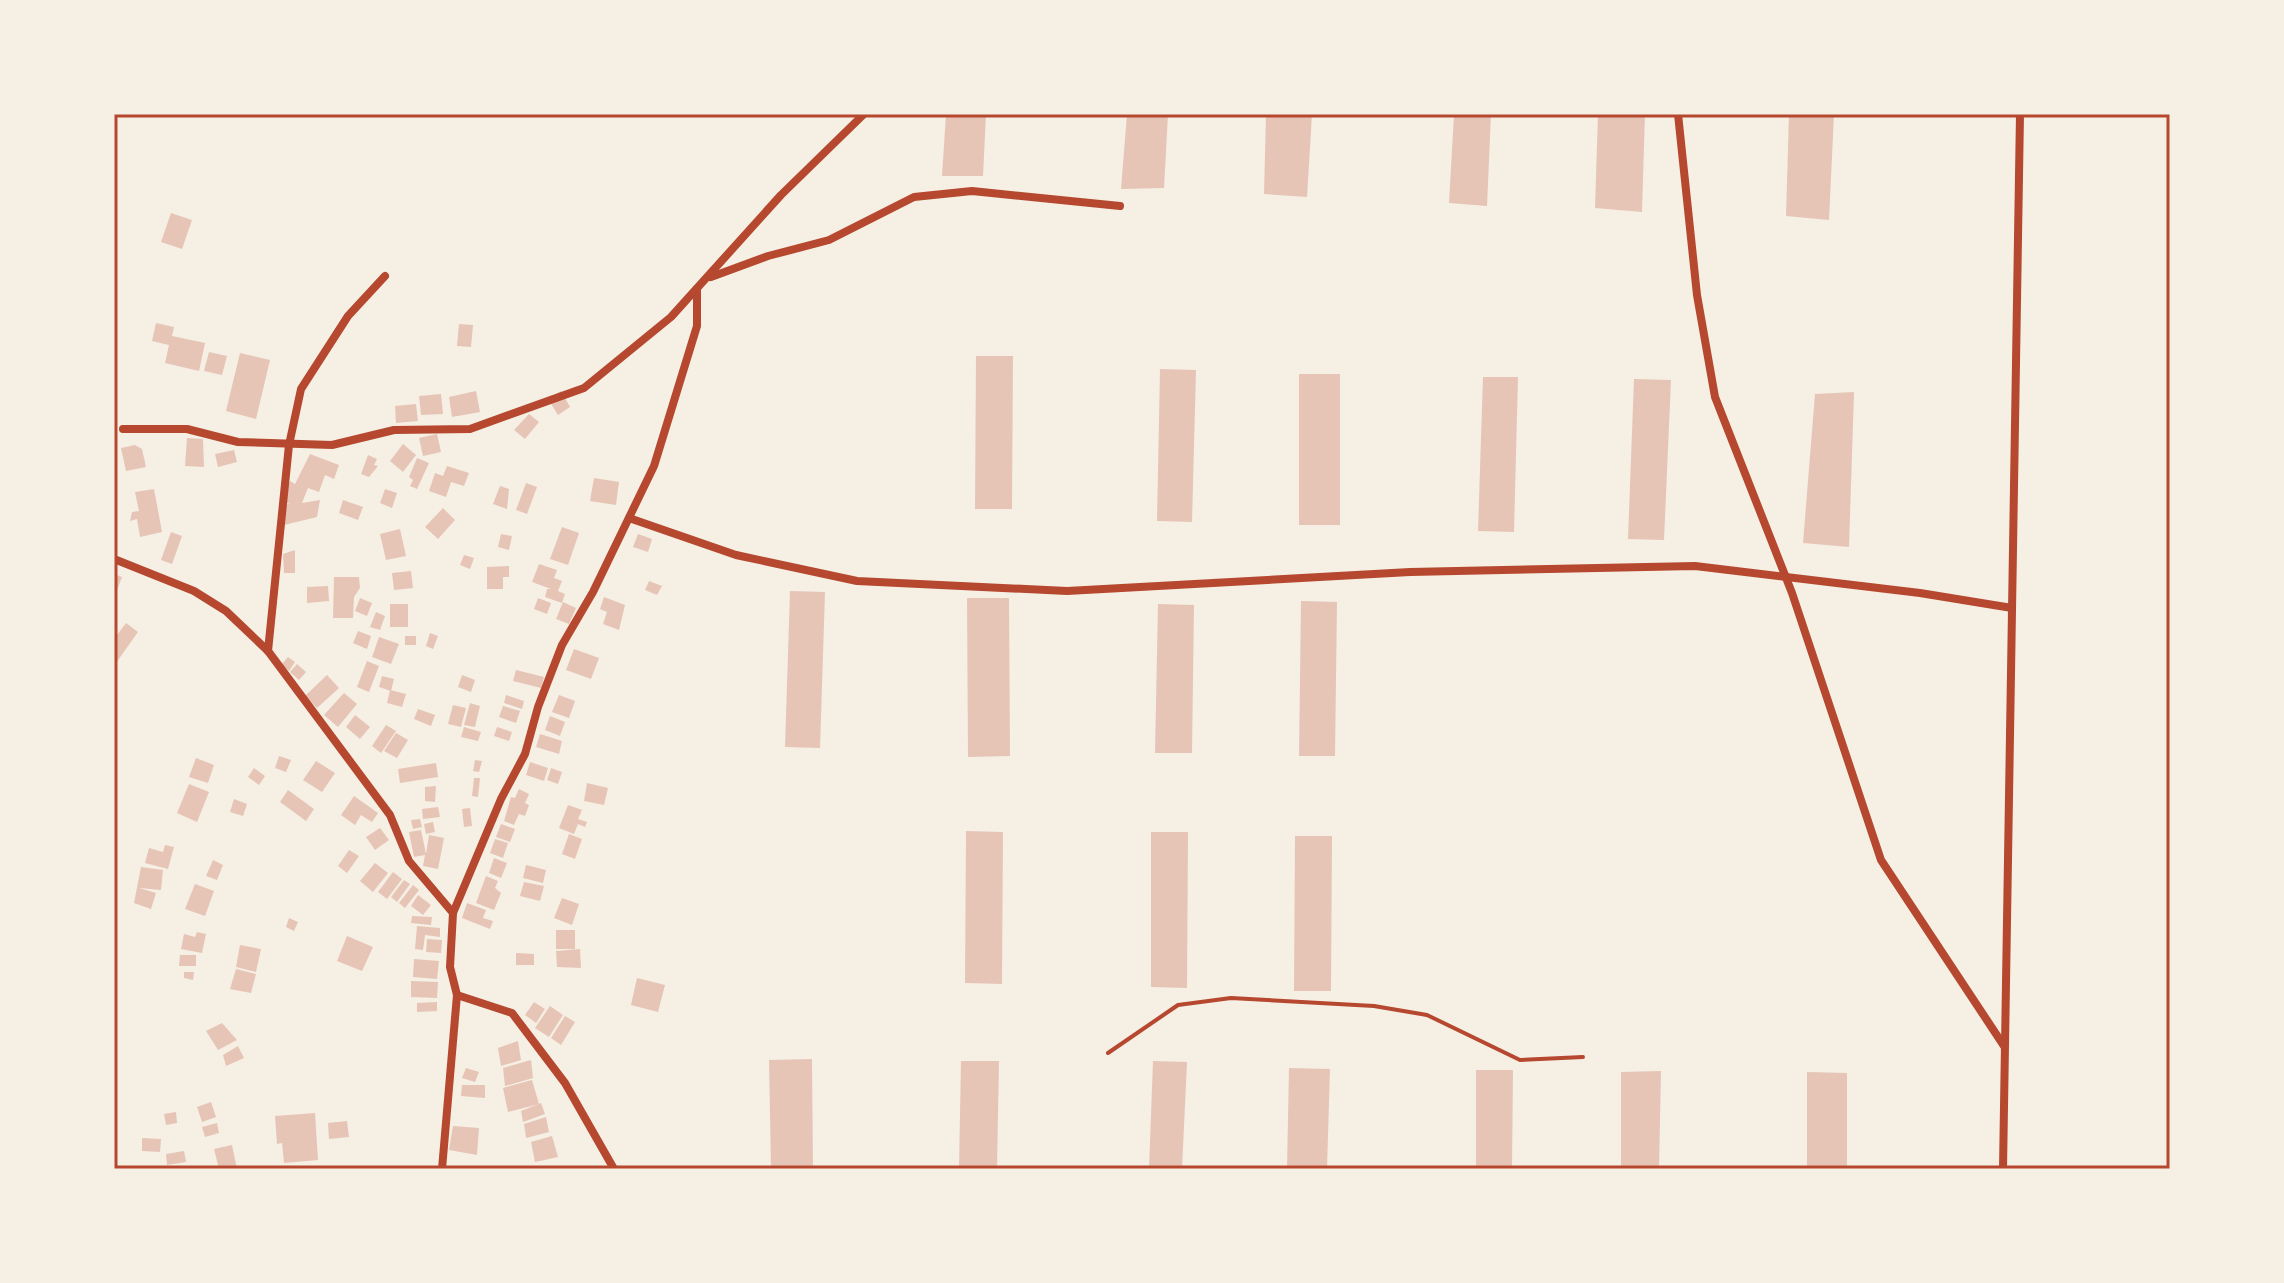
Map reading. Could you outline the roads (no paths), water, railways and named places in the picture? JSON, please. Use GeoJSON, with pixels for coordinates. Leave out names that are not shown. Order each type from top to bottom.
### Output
{"type":"FeatureCollection","features":[{"type":"Feature","properties":{"kind":"street"},"geometry":{"type":"LineString","coordinates":[[123,429],[187,429],[238,442],[332,445],[394,430],[470,429],[584,388],[635,350],[707,279],[781,195],[864,114]]}},
{"type":"Feature","properties":{"kind":"street"},"geometry":{"type":"LineString","coordinates":[[1678,114],[1697,295],[1715,397],[1785,575],[1881,860],[2005,1047]]}},
{"type":"Feature","properties":{"kind":"street"},"geometry":{"type":"LineString","coordinates":[[2003,1169],[2020,114]]}},
{"type":"Feature","properties":{"kind":"street"},"geometry":{"type":"LineString","coordinates":[[707,279],[768,256],[829,240],[914,197],[972,191],[1120,206]]}},
{"type":"Feature","properties":{"kind":"street"},"geometry":{"type":"LineString","coordinates":[[268,651],[289,445],[301,389],[348,316],[385,276]]}},
{"type":"Feature","properties":{"kind":"street"},"geometry":{"type":"LineString","coordinates":[[442,1169],[457,995],[450,967],[453,913],[501,799],[525,754],[538,707],[562,645],[593,592],[654,466],[697,326],[697,289]]}},
{"type":"Feature","properties":{"kind":"street"},"geometry":{"type":"LineString","coordinates":[[629,518],[736,555],[857,581],[1037,590],[1194,587],[1294,578],[1571,566],[1695,566],[1785,575],[2012,608]]}},
{"type":"Feature","properties":{"kind":"street"},"geometry":{"type":"LineString","coordinates":[[114,559],[194,591],[226,611],[268,651],[390,815],[409,861],[453,913]]}},
{"type":"Feature","properties":{"kind":"street"},"geometry":{"type":"LineString","coordinates":[[457,995],[512,1013],[565,1083],[614,1169]]}}]}
